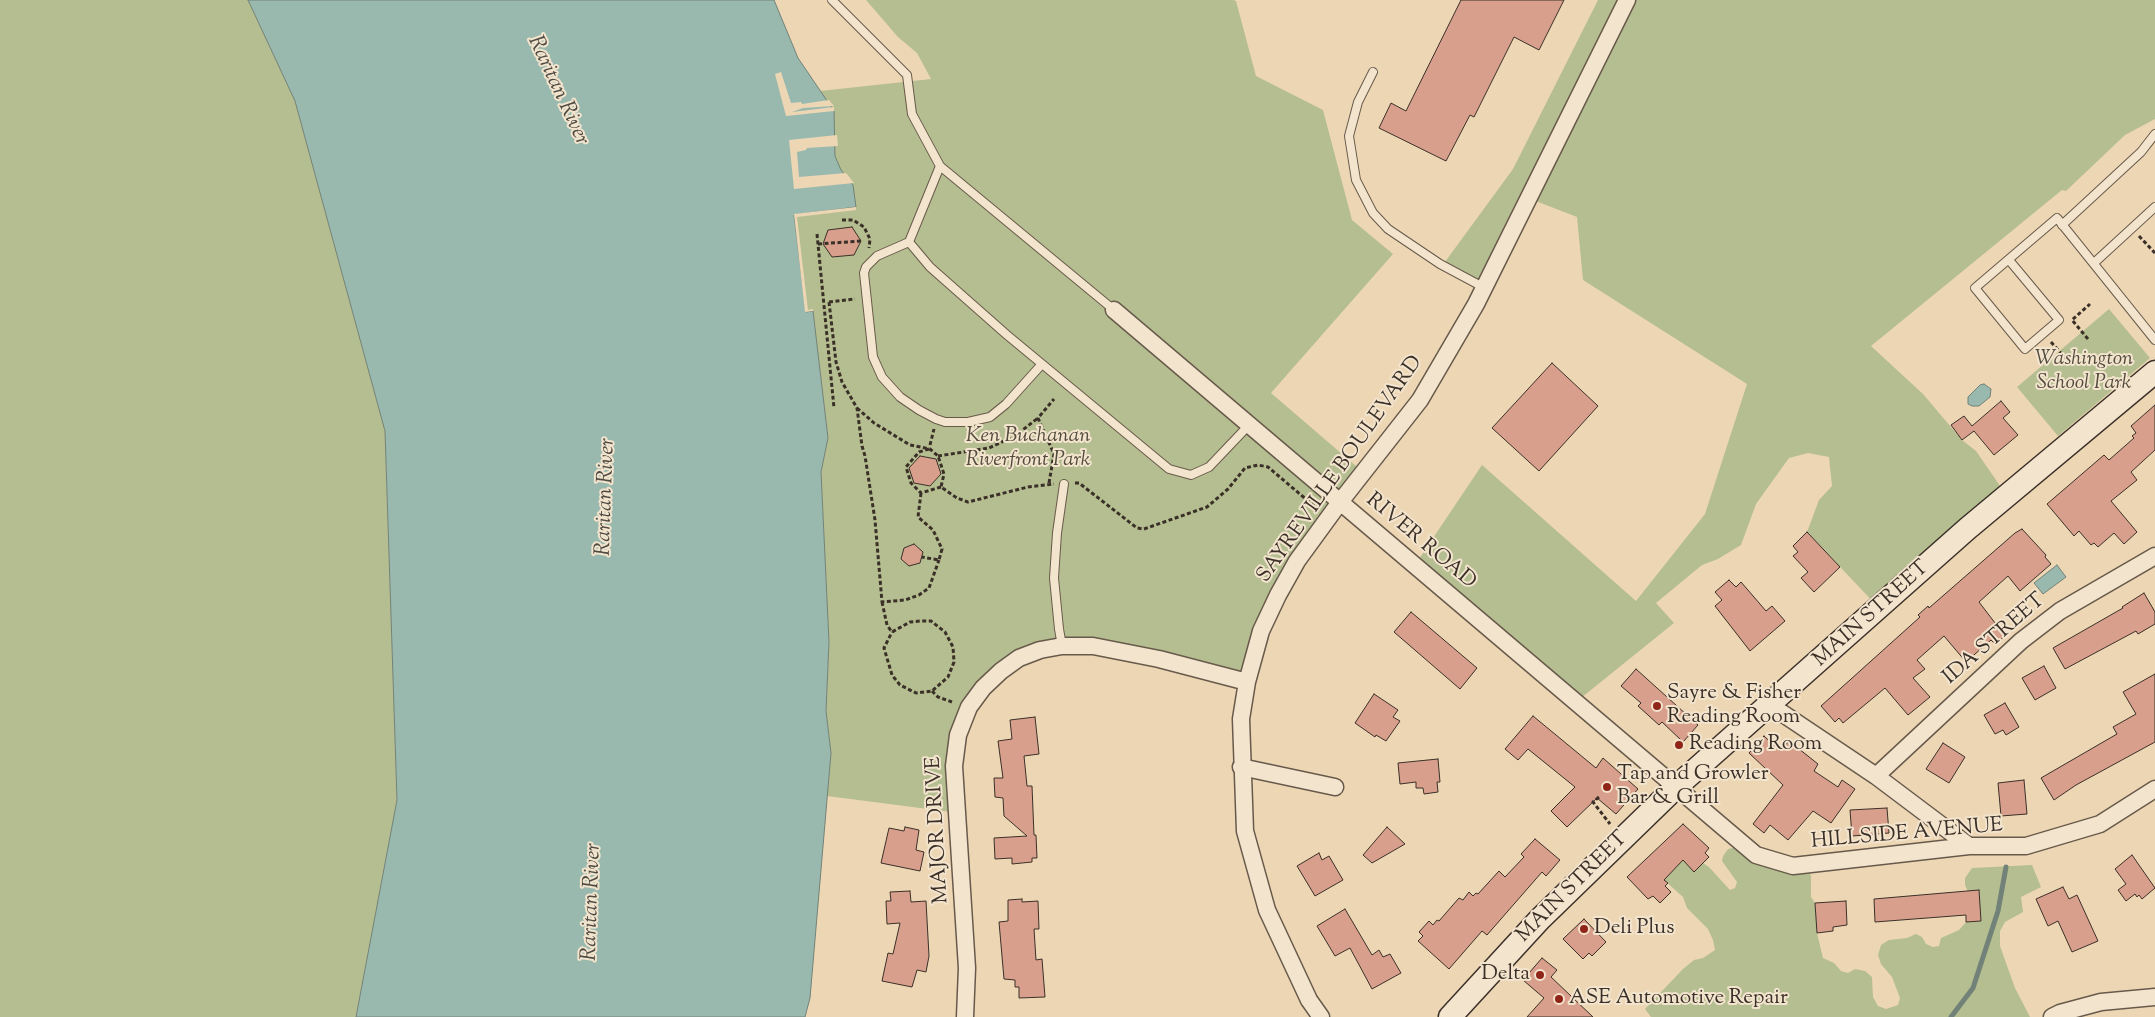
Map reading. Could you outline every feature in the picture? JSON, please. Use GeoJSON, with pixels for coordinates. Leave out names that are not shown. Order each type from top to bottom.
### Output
{"type":"FeatureCollection","features":[{"type":"Feature","properties":{"kind":"main road","name":"MAIN STREET"},"geometry":{"type":"LineString","coordinates":[[1450,1017],[1540,920],[1676,787],[1968,529],[2155,372]]}},
{"type":"Feature","properties":{"kind":"street","name":"SAYREVILLE BOULEVARD"},"geometry":{"type":"LineString","coordinates":[[1321,1017],[1309,1000],[1267,910],[1245,831],[1241,767],[1241,719],[1247,682],[1261,631],[1278,595],[1298,561],[1340,502],[1420,400],[1476,304],[1627,0]]}},
{"type":"Feature","properties":{"kind":"street","name":"RIVER ROAD"},"geometry":{"type":"LineString","coordinates":[[1114,310],[1676,787]]}},
{"type":"Feature","properties":{"kind":"street","name":"IDA STREET"},"geometry":{"type":"LineString","coordinates":[[1876,776],[2021,641],[2060,610],[2155,556]]}},
{"type":"Feature","properties":{"kind":"street","name":"MAJOR DRIVE"},"geometry":{"type":"LineString","coordinates":[[965,1017],[967,968],[954,766],[958,735],[969,707],[983,688],[1001,671],[1020,658],[1040,650],[1062,646],[1093,646],[1159,659],[1247,682]]}},
{"type":"Feature","properties":{"kind":"street"},"geometry":{"type":"LineString","coordinates":[[1770,705],[1876,776],[1969,846]]}},
{"type":"Feature","properties":{"kind":"street"},"geometry":{"type":"LineString","coordinates":[[1241,767],[1335,787]]}},
{"type":"Feature","properties":{"kind":"street","name":"HILLSIDE AVENUE"},"geometry":{"type":"LineString","coordinates":[[1676,787],[1756,855],[1793,866],[1969,846],[2026,846],[2100,824],[2155,789]]}},
{"type":"Feature","properties":{"kind":"street"},"geometry":{"type":"LineString","coordinates":[[2052,1017],[2101,1002],[2155,997]]}},
{"type":"Feature","properties":{"kind":"lane"},"geometry":{"type":"LineString","coordinates":[[832,0],[907,75],[912,114],[940,166],[1114,310]]}},
{"type":"Feature","properties":{"kind":"lane"},"geometry":{"type":"LineString","coordinates":[[1374,72],[1358,102],[1348,136],[1356,180],[1373,213],[1388,229],[1442,266],[1484,287]]}},
{"type":"Feature","properties":{"kind":"lane"},"geometry":{"type":"LineString","coordinates":[[2062,225],[2141,152],[2155,134]]}},
{"type":"Feature","properties":{"kind":"lane"},"geometry":{"type":"LineString","coordinates":[[940,166],[909,242],[877,256],[866,267],[864,280],[873,357],[882,377],[900,396],[919,410],[936,419],[945,422],[968,422],[990,417],[1006,404],[1042,364]]}},
{"type":"Feature","properties":{"kind":"lane"},"geometry":{"type":"LineString","coordinates":[[2094,263],[2155,207]]}},
{"type":"Feature","properties":{"kind":"lane"},"geometry":{"type":"LineString","coordinates":[[2009,260],[2059,320],[2025,349],[1975,288],[2056,218],[2155,340]]}},
{"type":"Feature","properties":{"kind":"lane"},"geometry":{"type":"LineString","coordinates":[[909,242],[930,267],[1042,364],[1169,469],[1191,475],[1210,467],[1249,425]]}},
{"type":"Feature","properties":{"kind":"lane"},"geometry":{"type":"LineString","coordinates":[[1062,646],[1054,578],[1057,533],[1064,484]]}},
{"type":"Feature","properties":{"kind":"path"},"geometry":{"type":"LineString","coordinates":[[842,220],[853,220],[864,227],[870,239],[868,251]]}},
{"type":"Feature","properties":{"kind":"path"},"geometry":{"type":"LineString","coordinates":[[2132,228],[2155,253]]}},
{"type":"Feature","properties":{"kind":"path"},"geometry":{"type":"LineString","coordinates":[[817,234],[834,408]]}},
{"type":"Feature","properties":{"kind":"path"},"geometry":{"type":"LineString","coordinates":[[818,244],[861,241]]}},
{"type":"Feature","properties":{"kind":"path"},"geometry":{"type":"LineString","coordinates":[[824,303],[866,298]]}},
{"type":"Feature","properties":{"kind":"path"},"geometry":{"type":"LineString","coordinates":[[829,302],[836,362],[842,382],[857,408],[874,423],[910,444],[930,449],[938,456],[944,474],[941,487]]}},
{"type":"Feature","properties":{"kind":"path"},"geometry":{"type":"LineString","coordinates":[[2088,339],[2072,320],[2090,304]]}},
{"type":"Feature","properties":{"kind":"path"},"geometry":{"type":"LineString","coordinates":[[2043,334],[2068,361]]}},
{"type":"Feature","properties":{"kind":"path"},"geometry":{"type":"LineString","coordinates":[[938,456],[989,448],[1015,436],[1038,418],[1054,398]]}},
{"type":"Feature","properties":{"kind":"path"},"geometry":{"type":"LineString","coordinates":[[857,408],[875,520],[882,602],[887,625],[892,632]]}},
{"type":"Feature","properties":{"kind":"path"},"geometry":{"type":"LineString","coordinates":[[1038,418],[1054,454],[1049,484]]}},
{"type":"Feature","properties":{"kind":"path"},"geometry":{"type":"LineString","coordinates":[[882,602],[905,600],[919,595],[928,588],[939,560],[942,549],[937,537],[918,516],[921,493],[911,482],[906,467],[919,452],[930,449]]}},
{"type":"Feature","properties":{"kind":"path"},"geometry":{"type":"LineString","coordinates":[[941,487],[957,498],[968,502],[1049,484],[1079,483],[1137,528],[1144,529],[1207,507],[1228,489],[1245,468],[1258,465],[1268,467],[1314,506]]}},
{"type":"Feature","properties":{"kind":"path"},"geometry":{"type":"LineString","coordinates":[[921,493],[941,487]]}},
{"type":"Feature","properties":{"kind":"path"},"geometry":{"type":"LineString","coordinates":[[922,557],[939,560]]}},
{"type":"Feature","properties":{"kind":"path"},"geometry":{"type":"LineString","coordinates":[[921,621],[931,621],[945,632],[953,647],[954,662],[948,677],[932,691],[916,693],[900,685],[892,675],[884,648],[892,632],[910,622],[921,621]]}},
{"type":"Feature","properties":{"kind":"path"},"geometry":{"type":"LineString","coordinates":[[932,691],[938,697],[952,702]]}},
{"type":"Feature","properties":{"kind":"path"},"geometry":{"type":"LineString","coordinates":[[1599,796],[1593,802],[1621,839]]}},
{"type":"Feature","properties":{"kind":"green space"},"geometry":{"type":"Polygon","coordinates":[[[0,0],[248,0],[295,101],[385,431],[397,800],[356,1017],[0,1017],[0,0]]]}},
{"type":"Feature","properties":{"kind":"green space","name":"Ken Buchanan Riverfront Park"},"geometry":{"type":"Polygon","coordinates":[[[866,0],[1236,1],[1256,76],[1323,110],[1352,220],[1393,254],[1271,393],[1363,472],[1297,561],[1247,682],[1062,646],[1001,671],[958,735],[959,813],[827,796],[831,753],[826,711],[829,642],[821,472],[828,438],[813,312],[805,312],[794,214],[798,58],[820,91],[931,79],[917,53],[898,37],[866,0]]]}},
{"type":"Feature","properties":{"kind":"green space"},"geometry":{"type":"Polygon","coordinates":[[[1598,0],[2155,0],[2155,119],[2125,135],[2066,191],[2062,190],[1871,346],[1923,394],[1962,440],[1976,451],[2007,496],[1879,608],[1807,532],[1819,500],[1832,486],[1829,457],[1808,453],[1789,458],[1756,504],[1741,545],[1718,559],[1702,565],[1656,603],[1674,623],[1576,702],[1415,565],[1482,465],[1636,601],[1705,514],[1747,384],[1583,280],[1577,217],[1528,198],[1483,287],[1442,266],[1513,169],[1598,0]]]}},
{"type":"Feature","properties":{"kind":"green space","name":"Washington School Park"},"geometry":{"type":"Polygon","coordinates":[[[2109,309],[2150,358],[2058,436],[2017,387],[2109,309]]]}},
{"type":"Feature","properties":{"kind":"green space"},"geometry":{"type":"Polygon","coordinates":[[[1665,842],[1694,871],[1703,863],[1730,890],[1735,888],[1737,882],[1722,861],[1728,849],[1737,847],[1808,864],[1811,877],[1811,897],[1815,903],[1817,933],[1823,958],[1834,963],[1841,971],[1848,973],[1855,969],[1865,971],[1872,977],[1873,997],[1878,1006],[1886,1009],[1898,1005],[1900,998],[1892,977],[1881,964],[1878,955],[1881,945],[1889,940],[1907,938],[1916,934],[1922,937],[1926,944],[1933,947],[1939,946],[1941,938],[1959,930],[1966,922],[1981,921],[1965,885],[1965,878],[1972,868],[2032,865],[2041,887],[2021,897],[2023,912],[2005,922],[2000,931],[2000,946],[2015,988],[2030,1017],[1651,1017],[1645,1009],[1683,969],[1694,960],[1703,958],[1715,950],[1708,929],[1687,908],[1683,897],[1664,880],[1647,858],[1665,842]]]}},
{"type":"Feature","properties":{"kind":"water","name":"Raritan River"},"geometry":{"type":"Polygon","coordinates":[[[248,0],[774,0],[798,58],[834,111],[835,156],[841,170],[853,185],[856,207],[794,215],[806,312],[813,311],[828,438],[821,472],[829,642],[826,711],[831,753],[810,998],[805,1017],[356,1017],[397,800],[385,431],[295,101],[248,0]]]}},
{"type":"Feature","properties":{"kind":"water"},"geometry":{"type":"Polygon","coordinates":[[[1984,384],[1991,389],[1990,397],[1979,406],[1968,404],[1968,397],[1980,385],[1984,384]]]}},
{"type":"Feature","properties":{"kind":"water"},"geometry":{"type":"Polygon","coordinates":[[[2057,565],[2066,577],[2043,594],[2034,583],[2057,565]]]}},
{"type":"Feature","properties":{"kind":"pier"},"geometry":{"type":"Polygon","coordinates":[[[781,72],[791,103],[801,102],[802,104],[829,100],[834,106],[803,108],[792,112],[834,107],[834,111],[786,116],[775,74],[781,72]]]}},
{"type":"Feature","properties":{"kind":"pier"},"geometry":{"type":"Polygon","coordinates":[[[837,135],[838,146],[807,148],[797,152],[799,177],[846,173],[854,183],[794,189],[789,140],[837,135]]]}},
{"type":"Feature","properties":{"kind":"pier"},"geometry":{"type":"Polygon","coordinates":[[[856,207],[856,210],[797,217],[808,310],[813,309],[813,311],[805,312],[794,214],[856,207]]]}},
{"type":"Feature","properties":{"kind":"building"},"geometry":{"type":"Polygon","coordinates":[[[1461,0],[1564,0],[1539,50],[1514,37],[1474,117],[1470,115],[1446,161],[1379,128],[1391,103],[1406,111],[1461,0]]]}},
{"type":"Feature","properties":{"kind":"building"},"geometry":{"type":"Polygon","coordinates":[[[852,227],[861,241],[854,255],[832,257],[823,244],[828,230],[852,227]]]}},
{"type":"Feature","properties":{"kind":"building"},"geometry":{"type":"Polygon","coordinates":[[[1552,363],[1598,406],[1539,471],[1492,428],[1552,363]]]}},
{"type":"Feature","properties":{"kind":"building"},"geometry":{"type":"Polygon","coordinates":[[[2001,401],[2010,412],[2003,418],[2018,435],[1994,455],[1974,431],[1962,440],[1951,425],[1964,416],[1972,426],[2001,401]]]}},
{"type":"Feature","properties":{"kind":"building"},"geometry":{"type":"Polygon","coordinates":[[[2155,405],[2155,450],[2131,472],[2137,480],[2111,501],[2137,532],[2124,544],[2114,533],[2098,547],[2094,543],[2091,545],[2079,531],[2074,536],[2047,504],[2104,455],[2109,460],[2134,438],[2132,436],[2136,433],[2131,426],[2155,405]]]}},
{"type":"Feature","properties":{"kind":"building"},"geometry":{"type":"Polygon","coordinates":[[[920,456],[936,459],[941,474],[930,486],[914,483],[909,468],[920,456]]]}},
{"type":"Feature","properties":{"kind":"building"},"geometry":{"type":"Polygon","coordinates":[[[2022,529],[2046,555],[2045,557],[2051,564],[2020,591],[2008,576],[1979,602],[2005,636],[1995,644],[1991,640],[1966,662],[1944,636],[1917,660],[1925,669],[1913,678],[1930,697],[1908,715],[1885,688],[1843,723],[1839,718],[1835,722],[1821,706],[1920,617],[1918,615],[1928,606],[1929,608],[2022,529]]]}},
{"type":"Feature","properties":{"kind":"building"},"geometry":{"type":"Polygon","coordinates":[[[1807,532],[1840,567],[1814,592],[1801,578],[1808,572],[1793,556],[1798,552],[1793,546],[1807,532]]]}},
{"type":"Feature","properties":{"kind":"building"},"geometry":{"type":"Polygon","coordinates":[[[914,544],[923,552],[920,563],[909,566],[901,559],[904,548],[914,544]]]}},
{"type":"Feature","properties":{"kind":"building"},"geometry":{"type":"Polygon","coordinates":[[[1729,580],[1736,587],[1741,582],[1766,611],[1772,606],[1785,621],[1750,651],[1715,606],[1722,600],[1715,592],[1729,580]]]}},
{"type":"Feature","properties":{"kind":"building"},"geometry":{"type":"Polygon","coordinates":[[[2144,593],[2155,612],[2155,624],[2138,634],[2136,631],[2065,669],[2053,648],[2123,608],[2144,593]]]}},
{"type":"Feature","properties":{"kind":"building"},"geometry":{"type":"Polygon","coordinates":[[[1411,612],[1477,668],[1460,689],[1394,632],[1411,612]]]}},
{"type":"Feature","properties":{"kind":"building"},"geometry":{"type":"Polygon","coordinates":[[[2044,666],[2056,688],[2035,700],[2022,678],[2044,666]]]}},
{"type":"Feature","properties":{"kind":"building","name":"Sayre & Fisher Reading Room"},"geometry":{"type":"Polygon","coordinates":[[[1636,669],[1698,725],[1683,742],[1662,722],[1659,725],[1638,706],[1641,703],[1621,686],[1636,669]]]}},
{"type":"Feature","properties":{"kind":"building"},"geometry":{"type":"Polygon","coordinates":[[[2155,674],[2155,742],[2076,785],[2054,800],[2041,778],[2117,734],[2113,727],[2136,714],[2123,692],[2155,674]]]}},
{"type":"Feature","properties":{"kind":"building"},"geometry":{"type":"Polygon","coordinates":[[[1374,694],[1398,710],[1393,717],[1400,721],[1386,741],[1376,735],[1375,737],[1355,723],[1374,694]]]}},
{"type":"Feature","properties":{"kind":"building"},"geometry":{"type":"Polygon","coordinates":[[[2005,703],[2019,727],[2006,735],[2003,730],[1995,734],[1984,715],[2005,703]]]}},
{"type":"Feature","properties":{"kind":"building"},"geometry":{"type":"Polygon","coordinates":[[[1533,716],[1596,768],[1603,758],[1638,789],[1616,814],[1597,798],[1567,827],[1551,811],[1575,787],[1528,749],[1518,760],[1505,749],[1533,716]]]}},
{"type":"Feature","properties":{"kind":"building"},"geometry":{"type":"Polygon","coordinates":[[[1035,717],[1039,754],[1024,756],[1027,786],[1032,786],[1037,858],[1032,858],[1032,862],[1012,864],[1012,858],[995,859],[994,838],[1027,836],[1004,816],[1003,798],[995,797],[994,778],[1003,778],[998,741],[1012,739],[1010,720],[1035,717]]]}},
{"type":"Feature","properties":{"kind":"building"},"geometry":{"type":"Polygon","coordinates":[[[1764,736],[1780,751],[1789,741],[1818,764],[1814,771],[1838,787],[1842,780],[1855,789],[1831,823],[1813,811],[1788,840],[1770,825],[1764,833],[1753,824],[1783,785],[1749,753],[1764,736]]]}},
{"type":"Feature","properties":{"kind":"building"},"geometry":{"type":"Polygon","coordinates":[[[1943,743],[1965,757],[1949,783],[1926,769],[1943,743]]]}},
{"type":"Feature","properties":{"kind":"building"},"geometry":{"type":"Polygon","coordinates":[[[1438,759],[1440,782],[1437,782],[1438,792],[1424,794],[1423,788],[1416,788],[1416,782],[1400,784],[1398,763],[1438,759]]]}},
{"type":"Feature","properties":{"kind":"building"},"geometry":{"type":"Polygon","coordinates":[[[2024,780],[2027,814],[2001,816],[1998,783],[2024,780]]]}},
{"type":"Feature","properties":{"kind":"building"},"geometry":{"type":"Polygon","coordinates":[[[1887,808],[1889,833],[1852,836],[1850,810],[1887,808]]]}},
{"type":"Feature","properties":{"kind":"building"},"geometry":{"type":"Polygon","coordinates":[[[1683,824],[1709,848],[1705,853],[1709,857],[1694,872],[1683,860],[1664,880],[1668,883],[1665,886],[1671,892],[1660,903],[1653,896],[1648,899],[1627,877],[1683,824]]]}},
{"type":"Feature","properties":{"kind":"building"},"geometry":{"type":"Polygon","coordinates":[[[905,827],[919,830],[916,850],[924,852],[920,871],[881,863],[889,828],[904,831],[905,827]]]}},
{"type":"Feature","properties":{"kind":"building"},"geometry":{"type":"Polygon","coordinates":[[[1387,827],[1405,844],[1372,863],[1363,855],[1387,827]]]}},
{"type":"Feature","properties":{"kind":"building"},"geometry":{"type":"Polygon","coordinates":[[[1535,839],[1560,860],[1546,876],[1542,872],[1487,935],[1482,931],[1449,969],[1418,941],[1423,936],[1419,932],[1429,921],[1433,925],[1437,920],[1439,921],[1459,898],[1463,900],[1469,892],[1473,896],[1476,893],[1478,894],[1499,871],[1505,877],[1524,857],[1521,854],[1535,839]]]}},
{"type":"Feature","properties":{"kind":"building"},"geometry":{"type":"Polygon","coordinates":[[[1319,853],[1322,860],[1329,856],[1343,880],[1315,896],[1297,866],[1319,853]]]}},
{"type":"Feature","properties":{"kind":"building"},"geometry":{"type":"Polygon","coordinates":[[[2132,855],[2155,888],[2142,899],[2139,895],[2137,897],[2135,894],[2126,901],[2118,890],[2126,884],[2115,869],[2132,855]]]}},
{"type":"Feature","properties":{"kind":"building"},"geometry":{"type":"Polygon","coordinates":[[[2063,887],[2069,899],[2077,895],[2098,941],[2072,952],[2058,921],[2048,926],[2036,899],[2063,887]]]}},
{"type":"Feature","properties":{"kind":"building"},"geometry":{"type":"Polygon","coordinates":[[[1979,890],[1981,921],[1966,922],[1966,915],[1875,922],[1874,899],[1979,890]]]}},
{"type":"Feature","properties":{"kind":"building"},"geometry":{"type":"Polygon","coordinates":[[[910,891],[911,902],[926,901],[929,956],[926,972],[917,970],[912,987],[882,981],[888,953],[893,954],[900,923],[887,924],[886,901],[891,901],[890,892],[910,891]]]}},
{"type":"Feature","properties":{"kind":"building"},"geometry":{"type":"Polygon","coordinates":[[[1022,899],[1022,902],[1038,901],[1039,929],[1034,929],[1036,960],[1042,959],[1045,997],[1019,998],[1019,987],[1015,987],[1015,980],[1004,979],[999,922],[1008,921],[1008,900],[1022,899]]]}},
{"type":"Feature","properties":{"kind":"building"},"geometry":{"type":"Polygon","coordinates":[[[1846,901],[1847,925],[1833,927],[1833,931],[1817,933],[1815,903],[1846,901]]]}},
{"type":"Feature","properties":{"kind":"building"},"geometry":{"type":"Polygon","coordinates":[[[1345,909],[1372,955],[1379,950],[1383,957],[1390,954],[1401,973],[1372,989],[1350,948],[1335,956],[1317,926],[1345,909]]]}},
{"type":"Feature","properties":{"kind":"building","name":"Deli Plus"},"geometry":{"type":"Polygon","coordinates":[[[1584,919],[1606,942],[1592,956],[1589,953],[1583,959],[1563,939],[1584,919]]]}},
{"type":"Feature","properties":{"kind":"building"},"geometry":{"type":"Polygon","coordinates":[[[1542,958],[1557,970],[1551,977],[1593,1017],[1527,1017],[1544,998],[1523,980],[1542,958]]]}},
{"type":"Feature","properties":{"kind":"waterway"},"geometry":{"type":"LineString","coordinates":[[1951,1017],[1973,988],[1998,911],[2006,867]]}},
{"type":"Feature","properties":{"kind":"place","name":"Sayre & Fisher Reading Room"},"geometry":{"type":"Point","coordinates":[1657,706]}},
{"type":"Feature","properties":{"kind":"place","name":"Reading Room"},"geometry":{"type":"Point","coordinates":[1679,745]}},
{"type":"Feature","properties":{"kind":"place","name":"Tap and Growler Bar & Grill"},"geometry":{"type":"Point","coordinates":[1607,787]}},
{"type":"Feature","properties":{"kind":"place","name":"Deli Plus"},"geometry":{"type":"Point","coordinates":[1584,929]}},
{"type":"Feature","properties":{"kind":"place","name":"Delta"},"geometry":{"type":"Point","coordinates":[1540,975]}},
{"type":"Feature","properties":{"kind":"place","name":"ASE Automotive Repair"},"geometry":{"type":"Point","coordinates":[1559,999]}}]}
